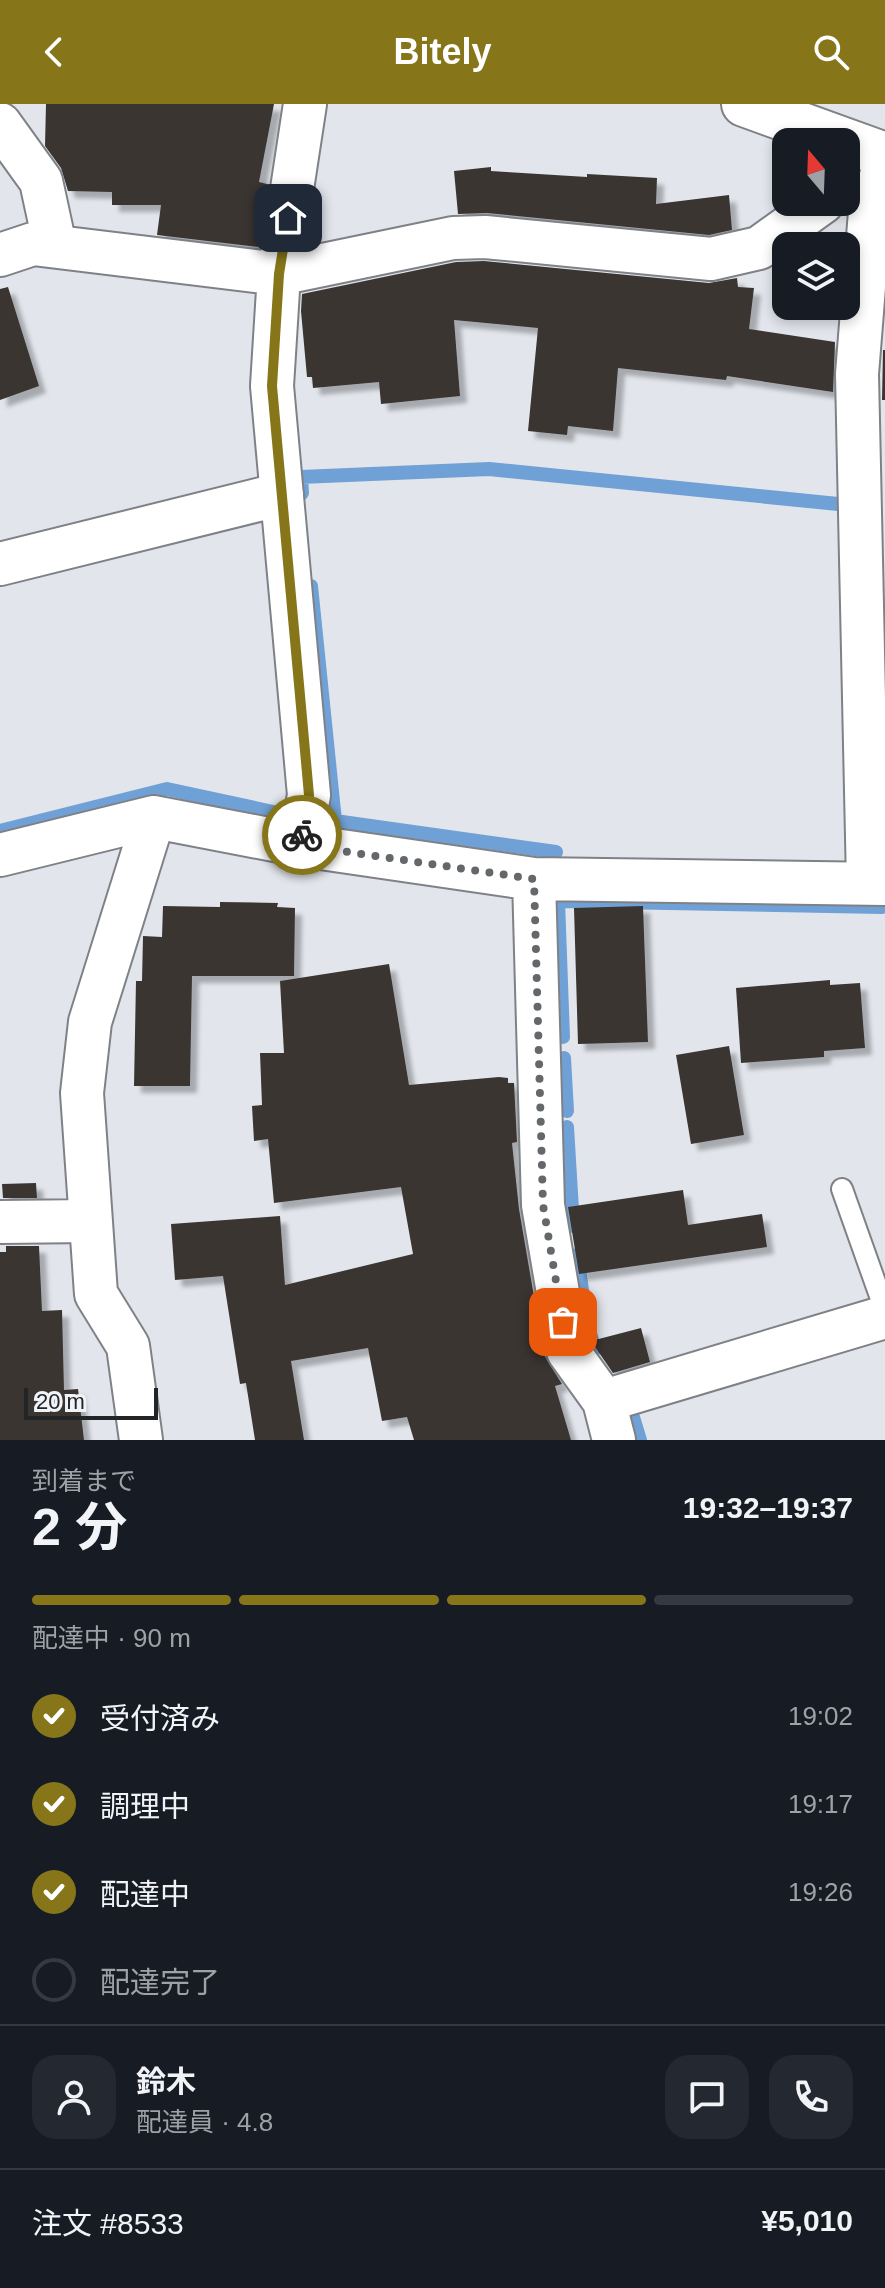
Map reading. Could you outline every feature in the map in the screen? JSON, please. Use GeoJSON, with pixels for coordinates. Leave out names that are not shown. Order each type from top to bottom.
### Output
{"type":"FeatureCollection","features":[{"type":"Feature","properties":{"kind":"main road"},"geometry":{"type":"LineString","coordinates":[[744,104],[885,158]]}},
{"type":"Feature","properties":{"kind":"street"},"geometry":{"type":"LineString","coordinates":[[300,845],[309,795],[272,386],[279,274],[305,104]]}},
{"type":"Feature","properties":{"kind":"street"},"geometry":{"type":"LineString","coordinates":[[0,124],[41,181],[55,246]]}},
{"type":"Feature","properties":{"kind":"street"},"geometry":{"type":"LineString","coordinates":[[860,175],[885,158]]}},
{"type":"Feature","properties":{"kind":"street"},"geometry":{"type":"LineString","coordinates":[[0,855],[154,817],[300,845],[534,879],[876,883],[873,564],[857,374],[870,212],[885,158]]}},
{"type":"Feature","properties":{"kind":"street"},"geometry":{"type":"LineString","coordinates":[[0,255],[33,244],[279,274],[453,238],[485,237],[711,259],[759,248],[804,216]]}},
{"type":"Feature","properties":{"kind":"street"},"geometry":{"type":"LineString","coordinates":[[0,564],[282,494]]}},
{"type":"Feature","properties":{"kind":"street"},"geometry":{"type":"LineString","coordinates":[[141,1440],[128,1346],[96,1294],[82,1093],[90,1022],[154,817]]}},
{"type":"Feature","properties":{"kind":"street"},"geometry":{"type":"LineString","coordinates":[[534,879],[543,1205],[568,1351],[609,1421],[885,1317]]}},
{"type":"Feature","properties":{"kind":"street"},"geometry":{"type":"LineString","coordinates":[[0,1222],[91,1221]]}},
{"type":"Feature","properties":{"kind":"lane"},"geometry":{"type":"LineString","coordinates":[[842,1189],[885,1310]]}},
{"type":"Feature","properties":{"kind":"building"},"geometry":{"type":"Polygon","coordinates":[[[46,104],[274,104],[259,182],[267,184],[267,191],[259,247],[157,235],[161,205],[112,205],[112,192],[68,191],[61,168],[45,146],[46,104]]]}},
{"type":"Feature","properties":{"kind":"building"},"geometry":{"type":"Polygon","coordinates":[[[491,167],[491,171],[657,178],[656,204],[729,195],[732,230],[709,235],[487,213],[458,214],[454,171],[491,167]]]}},
{"type":"Feature","properties":{"kind":"building"},"geometry":{"type":"Polygon","coordinates":[[[484,261],[709,283],[737,278],[738,287],[754,288],[749,329],[835,342],[833,392],[727,376],[726,380],[618,368],[613,431],[568,426],[567,435],[528,431],[538,328],[454,320],[460,396],[381,404],[379,382],[313,388],[312,377],[307,377],[302,294],[456,262],[484,261]]]}},
{"type":"Feature","properties":{"kind":"building"},"geometry":{"type":"Polygon","coordinates":[[[8,287],[39,386],[0,400],[0,289],[8,287]]]}},
{"type":"Feature","properties":{"kind":"building"},"geometry":{"type":"Polygon","coordinates":[[[885,350],[885,400],[882,400],[885,350]]]}},
{"type":"Feature","properties":{"kind":"building"},"geometry":{"type":"Polygon","coordinates":[[[220,902],[278,903],[277,907],[295,908],[294,976],[192,976],[190,1086],[134,1086],[136,981],[142,981],[143,936],[162,937],[163,906],[220,907],[220,902]]]}},
{"type":"Feature","properties":{"kind":"building"},"geometry":{"type":"Polygon","coordinates":[[[643,906],[648,1042],[578,1044],[574,908],[643,906]]]}},
{"type":"Feature","properties":{"kind":"building"},"geometry":{"type":"Polygon","coordinates":[[[389,964],[409,1085],[499,1077],[508,1078],[508,1083],[514,1083],[517,1142],[512,1143],[519,1209],[544,1355],[562,1384],[555,1386],[571,1440],[414,1440],[407,1417],[382,1421],[368,1348],[291,1361],[304,1440],[255,1440],[246,1383],[240,1384],[223,1276],[175,1280],[171,1224],[280,1216],[285,1285],[413,1254],[401,1187],[274,1203],[268,1139],[254,1141],[252,1106],[262,1105],[260,1053],[284,1053],[280,981],[389,964]]]}},
{"type":"Feature","properties":{"kind":"building"},"geometry":{"type":"Polygon","coordinates":[[[830,980],[830,985],[860,983],[865,1048],[824,1051],[824,1057],[741,1063],[736,988],[830,980]]]}},
{"type":"Feature","properties":{"kind":"building"},"geometry":{"type":"Polygon","coordinates":[[[729,1046],[744,1135],[691,1144],[676,1055],[729,1046]]]}},
{"type":"Feature","properties":{"kind":"building"},"geometry":{"type":"Polygon","coordinates":[[[36,1183],[37,1198],[3,1198],[2,1184],[36,1183]]]}},
{"type":"Feature","properties":{"kind":"building"},"geometry":{"type":"Polygon","coordinates":[[[683,1190],[688,1225],[762,1214],[767,1247],[579,1274],[568,1207],[683,1190]]]}},
{"type":"Feature","properties":{"kind":"building"},"geometry":{"type":"Polygon","coordinates":[[[6,1246],[39,1246],[42,1311],[62,1310],[64,1390],[78,1389],[84,1440],[0,1440],[0,1252],[6,1252],[6,1246]]]}},
{"type":"Feature","properties":{"kind":"building"},"geometry":{"type":"Polygon","coordinates":[[[641,1328],[650,1362],[613,1373],[591,1341],[641,1328]]]}},
{"type":"Feature","properties":{"kind":"waterway"},"geometry":{"type":"LineString","coordinates":[[302,493],[301,477],[489,469],[838,504]]}},
{"type":"Feature","properties":{"kind":"waterway"},"geometry":{"type":"LineString","coordinates":[[311,586],[335,821],[556,852]]}},
{"type":"Feature","properties":{"kind":"waterway"},"geometry":{"type":"LineString","coordinates":[[0,831],[167,789],[278,813]]}},
{"type":"Feature","properties":{"kind":"waterway"},"geometry":{"type":"LineString","coordinates":[[563,1037],[558,901],[882,907]]}},
{"type":"Feature","properties":{"kind":"waterway"},"geometry":{"type":"LineString","coordinates":[[564,1058],[567,1111]]}},
{"type":"Feature","properties":{"kind":"waterway"},"geometry":{"type":"LineString","coordinates":[[567,1127],[573,1226]]}},
{"type":"Feature","properties":{"kind":"waterway"},"geometry":{"type":"LineString","coordinates":[[577,1255],[587,1325],[595,1349]]}},
{"type":"Feature","properties":{"kind":"waterway"},"geometry":{"type":"LineString","coordinates":[[633,1417],[640,1440]]}},
{"type":"Feature","properties":{"kind":"way so far"},"geometry":{"type":"LineString","coordinates":[[302,835],[300,845],[534,879],[543,1205],[563,1322]]}},
{"type":"Feature","properties":{"kind":"route"},"geometry":{"type":"LineString","coordinates":[[288,218],[279,274],[272,386],[309,795],[302,835]]}}]}
